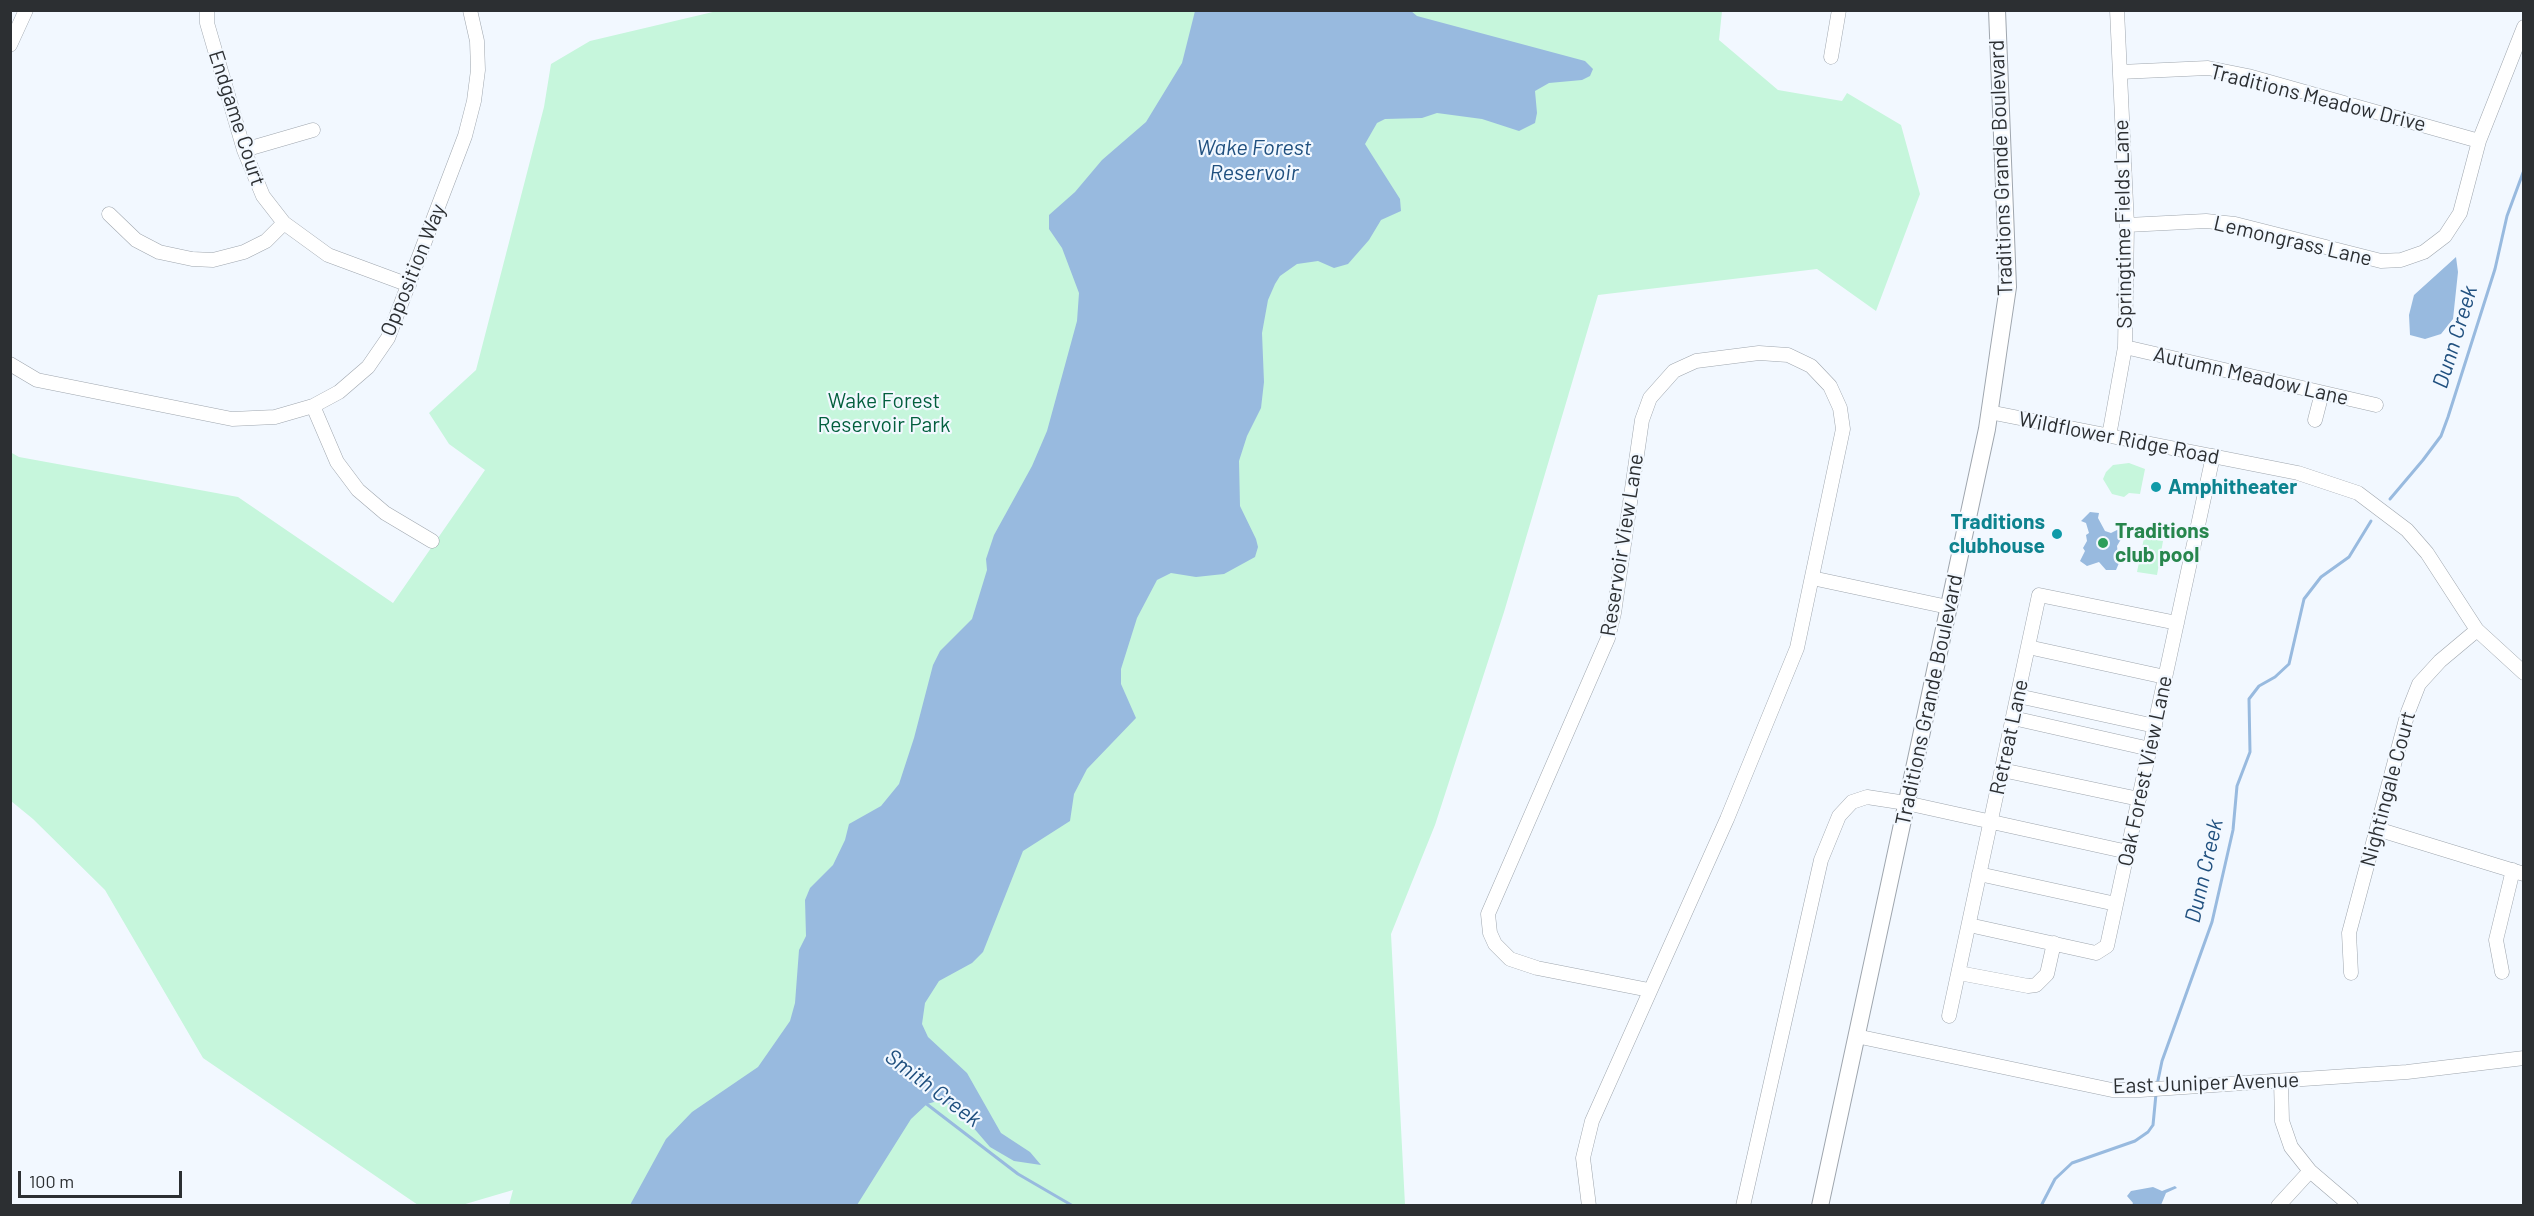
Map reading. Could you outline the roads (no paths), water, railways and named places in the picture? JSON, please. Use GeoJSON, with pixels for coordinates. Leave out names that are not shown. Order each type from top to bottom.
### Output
{"type":"FeatureCollection","features":[{"type":"Feature","properties":{"kind":"main road","name":"Traditions Grande Boulevard"},"geometry":{"type":"LineString","coordinates":[[1820,1206],[1989,412],[2008,287],[1997,10]]}},
{"type":"Feature","properties":{"kind":"street"},"geometry":{"type":"LineString","coordinates":[[10,45],[26,10]]}},
{"type":"Feature","properties":{"kind":"street","name":"Endgame Court"},"geometry":{"type":"LineString","coordinates":[[207,10],[207,23],[244,150],[263,196],[284,223],[328,255],[409,285]]}},
{"type":"Feature","properties":{"kind":"street","name":"Opposition Way"},"geometry":{"type":"LineString","coordinates":[[10,364],[37,380],[232,419],[275,417],[313,406],[339,392],[368,367],[388,338],[465,136],[474,101],[478,70],[477,41],[470,10]]}},
{"type":"Feature","properties":{"kind":"street"},"geometry":{"type":"LineString","coordinates":[[1831,57],[1839,10]]}},
{"type":"Feature","properties":{"kind":"street","name":"Springtime Fields Lane"},"geometry":{"type":"LineString","coordinates":[[2109,436],[2125,347],[2127,225],[2117,10]]}},
{"type":"Feature","properties":{"kind":"street","name":"Lemongrass Lane"},"geometry":{"type":"LineString","coordinates":[[2127,225],[2205,221],[2228,223],[2371,260],[2401,260],[2433,247],[2454,225],[2462,208],[2479,141],[2523,27]]}},
{"type":"Feature","properties":{"kind":"street","name":"Traditions Meadow Drive"},"geometry":{"type":"LineString","coordinates":[[2120,72],[2208,68],[2238,74],[2479,141]]}},
{"type":"Feature","properties":{"kind":"street"},"geometry":{"type":"LineString","coordinates":[[244,150],[313,130]]}},
{"type":"Feature","properties":{"kind":"street"},"geometry":{"type":"LineString","coordinates":[[109,214],[136,240],[159,252],[192,259],[213,260],[244,252],[266,241],[284,223]]}},
{"type":"Feature","properties":{"kind":"street","name":"Autumn Meadow Lane"},"geometry":{"type":"LineString","coordinates":[[2125,347],[2376,405]]}},
{"type":"Feature","properties":{"kind":"street","name":"Reservoir View Lane"},"geometry":{"type":"LineString","coordinates":[[1589,1206],[1583,1170],[1586,1142],[1649,990],[1727,819],[1792,665],[1812,578],[1843,429],[1840,408],[1830,386],[1811,366],[1800,359],[1775,352],[1707,358],[1674,371],[1663,380],[1645,408],[1614,613],[1605,646],[1488,914],[1490,933],[1495,944],[1510,959],[1537,968],[1649,990]]}},
{"type":"Feature","properties":{"kind":"street"},"geometry":{"type":"LineString","coordinates":[[2315,420],[2322,393]]}},
{"type":"Feature","properties":{"kind":"street"},"geometry":{"type":"LineString","coordinates":[[313,406],[337,462],[358,490],[385,513],[432,541]]}},
{"type":"Feature","properties":{"kind":"street","name":"Wildflower Ridge Road"},"geometry":{"type":"LineString","coordinates":[[1989,412],[2322,479],[2358,494],[2407,530],[2427,553],[2477,630],[2523,673]]}},
{"type":"Feature","properties":{"kind":"street","name":"Oak Forest View Lane"},"geometry":{"type":"LineString","coordinates":[[1969,925],[2096,952],[2107,946],[2214,456]]}},
{"type":"Feature","properties":{"kind":"street"},"geometry":{"type":"LineString","coordinates":[[1812,578],[1948,607]]}},
{"type":"Feature","properties":{"kind":"street","name":"Retreat Lane"},"geometry":{"type":"LineString","coordinates":[[1949,1016],[2039,595],[2177,623]]}},
{"type":"Feature","properties":{"kind":"street","name":"Nightingale Court"},"geometry":{"type":"LineString","coordinates":[[2351,973],[2349,933],[2408,712],[2419,684],[2440,661],[2477,630]]}},
{"type":"Feature","properties":{"kind":"street"},"geometry":{"type":"LineString","coordinates":[[2028,647],[2165,677]]}},
{"type":"Feature","properties":{"kind":"street"},"geometry":{"type":"LineString","coordinates":[[2018,696],[2155,726]]}},
{"type":"Feature","properties":{"kind":"street"},"geometry":{"type":"LineString","coordinates":[[2013,718],[2150,749]]}},
{"type":"Feature","properties":{"kind":"street"},"geometry":{"type":"LineString","coordinates":[[2002,770],[2139,799]]}},
{"type":"Feature","properties":{"kind":"street"},"geometry":{"type":"LineString","coordinates":[[1743,1206],[1821,860],[1839,816],[1852,802],[1867,797],[1906,803],[2128,852]]}},
{"type":"Feature","properties":{"kind":"street"},"geometry":{"type":"LineString","coordinates":[[2377,829],[2518,872],[2496,940],[2502,972]]}},
{"type":"Feature","properties":{"kind":"street"},"geometry":{"type":"LineString","coordinates":[[1979,874],[2116,904]]}},
{"type":"Feature","properties":{"kind":"street"},"geometry":{"type":"LineString","coordinates":[[1959,973],[2028,986],[2036,985],[2047,974],[2054,943]]}},
{"type":"Feature","properties":{"kind":"street","name":"East Juniper Avenue"},"geometry":{"type":"LineString","coordinates":[[1856,1036],[2072,1083],[2129,1090],[2407,1072],[2523,1058]]}},
{"type":"Feature","properties":{"kind":"street"},"geometry":{"type":"LineString","coordinates":[[2281,1081],[2282,1121],[2287,1138],[2298,1158],[2351,1206]]}},
{"type":"Feature","properties":{"kind":"street"},"geometry":{"type":"LineString","coordinates":[[2278,1206],[2310,1171]]}},
{"type":"Feature","properties":{"kind":"water","name":"Wake Forest Reservoir"},"geometry":{"type":"Polygon","coordinates":[[[1195,11],[1411,11],[1417,16],[1585,61],[1593,69],[1590,76],[1582,80],[1549,83],[1535,91],[1537,113],[1535,123],[1519,131],[1482,119],[1437,113],[1422,118],[1385,119],[1377,123],[1365,144],[1400,199],[1401,211],[1381,220],[1369,240],[1348,264],[1334,268],[1318,261],[1297,264],[1280,276],[1275,284],[1268,300],[1262,333],[1264,382],[1261,408],[1247,436],[1239,461],[1240,506],[1256,539],[1258,547],[1255,557],[1224,574],[1196,577],[1171,573],[1157,580],[1137,618],[1121,669],[1121,684],[1136,718],[1087,769],[1074,794],[1070,821],[1023,851],[983,952],[972,963],[939,981],[925,1003],[922,1024],[928,1037],[967,1073],[1001,1133],[1030,1152],[1041,1165],[1014,1161],[990,1147],[959,1111],[941,1100],[927,1104],[911,1119],[857,1205],[630,1205],[666,1139],[692,1112],[758,1067],[790,1021],[795,1003],[799,950],[806,936],[805,900],[810,888],[833,865],[845,840],[849,824],[881,806],[899,784],[933,665],[940,651],[972,619],[987,570],[986,559],[994,535],[1032,466],[1047,431],[1077,321],[1079,293],[1062,248],[1049,229],[1049,215],[1075,192],[1102,160],[1146,122],[1182,63],[1195,11]]]}},
{"type":"Feature","properties":{"kind":"water"},"geometry":{"type":"Polygon","coordinates":[[[2456,257],[2458,272],[2453,319],[2441,334],[2425,339],[2410,335],[2409,315],[2414,295],[2456,257]]]}},
{"type":"Feature","properties":{"kind":"water","name":"Traditions club pool"},"geometry":{"type":"Polygon","coordinates":[[[2090,512],[2099,513],[2098,518],[2105,531],[2111,533],[2119,529],[2124,534],[2117,546],[2119,563],[2116,570],[2106,570],[2099,562],[2087,566],[2080,561],[2085,551],[2083,548],[2087,541],[2086,535],[2089,533],[2086,523],[2081,521],[2090,512]]]}},
{"type":"Feature","properties":{"kind":"water"},"geometry":{"type":"Polygon","coordinates":[[[2175,1186],[2177,1188],[2166,1193],[2161,1205],[2132,1205],[2133,1203],[2127,1196],[2131,1191],[2153,1187],[2162,1191],[2175,1186]]]}},
{"type":"Feature","properties":{"kind":"waterway","name":"Dunn Creek"},"geometry":{"type":"LineString","coordinates":[[2390,499],[2441,436],[2495,269],[2507,216],[2524,170]]}},
{"type":"Feature","properties":{"kind":"waterway","name":"Dunn Creek"},"geometry":{"type":"LineString","coordinates":[[2157,1085],[2162,1061],[2212,922],[2233,830],[2237,786],[2250,752],[2249,699],[2259,686],[2275,677],[2289,664],[2304,599],[2321,577],[2349,557],[2371,521]]}},
{"type":"Feature","properties":{"kind":"waterway","name":"Dunn Creek"},"geometry":{"type":"LineString","coordinates":[[2041,1206],[2055,1179],[2072,1163],[2135,1141],[2148,1132],[2153,1125],[2156,1094]]}},
{"type":"Feature","properties":{"kind":"waterway","name":"Smith Creek"},"geometry":{"type":"LineString","coordinates":[[924,1102],[1018,1174],[1073,1206]]}},
{"type":"Feature","properties":{"kind":"waterway"},"geometry":{"type":"LineString","coordinates":[[261,1206],[281,1206]]}},
{"type":"Feature","properties":{"kind":"place","name":"Amphitheater"},"geometry":{"type":"Point","coordinates":[2156,487]}},
{"type":"Feature","properties":{"kind":"place","name":"Traditions clubhouse"},"geometry":{"type":"Point","coordinates":[2057,534]}},
{"type":"Feature","properties":{"kind":"place","name":"Traditions club pool"},"geometry":{"type":"Point","coordinates":[2103,543]}},
{"type":"Feature","properties":{"kind":"park label","name":"Wake Forest Reservoir Park"},"geometry":{"type":"Point","coordinates":[884,413]}}]}
